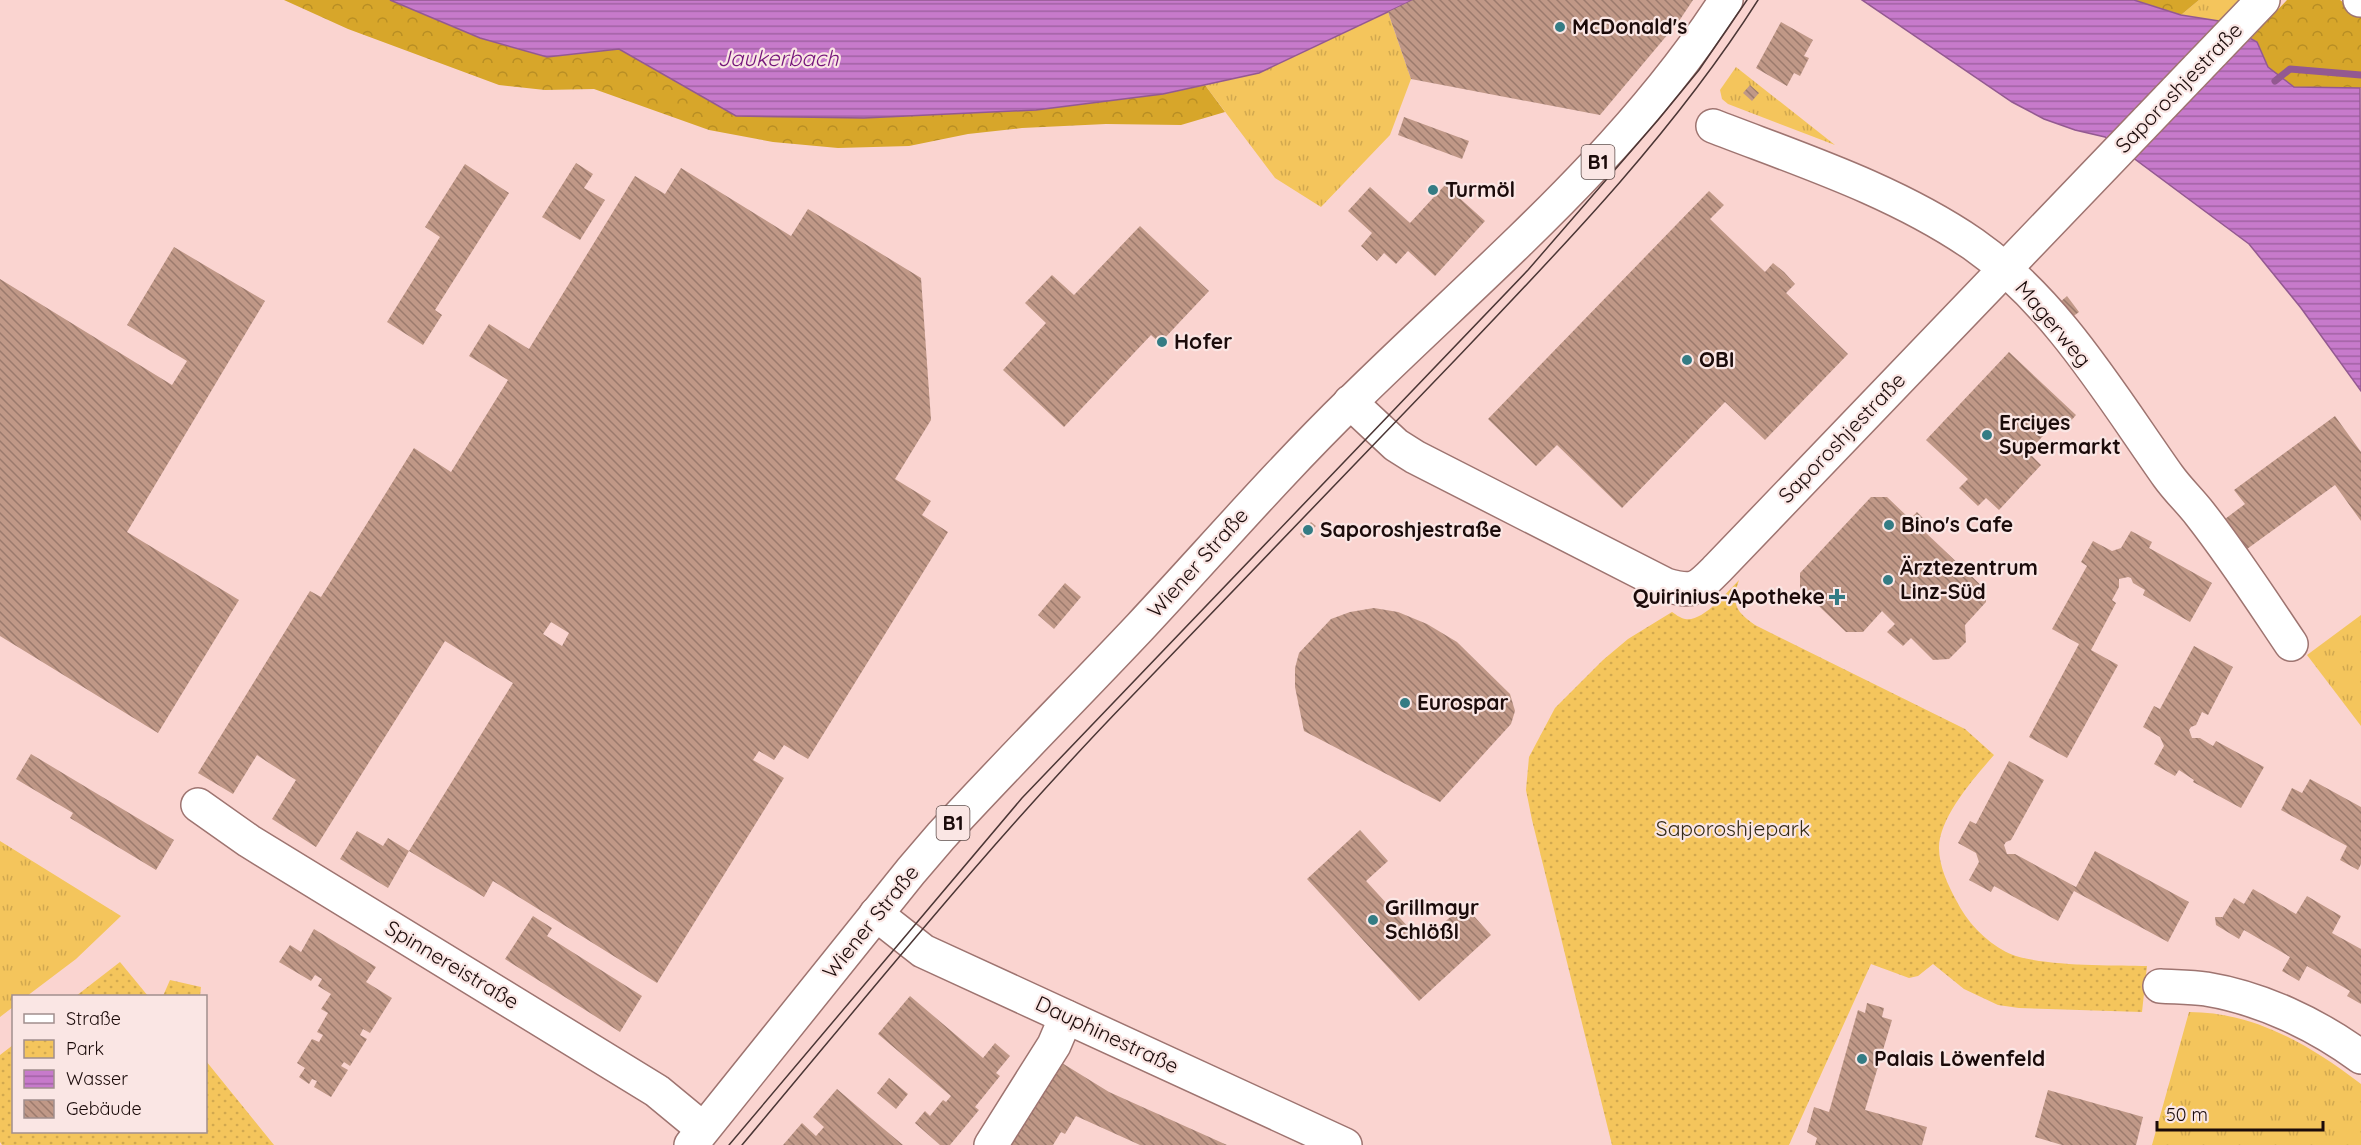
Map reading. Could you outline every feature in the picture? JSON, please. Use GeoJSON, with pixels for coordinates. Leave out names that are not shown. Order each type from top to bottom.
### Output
{"type":"FeatureCollection","features":[{"type":"Feature","properties":{"kind":"street","name":"Wiener Straße"},"geometry":{"type":"LineString","coordinates":[[697,1137],[918,862],[999,772],[1140,627],[1228,529],[1350,402],[1519,242],[1600,160],[1682,63],[1726,0]]}},
{"type":"Feature","properties":{"kind":"street","name":"Saporoshjestraße"},"geometry":{"type":"LineString","coordinates":[[1350,402],[1396,445],[1415,457],[1666,585],[1684,590],[1693,589],[1718,568],[2261,2]]}},
{"type":"Feature","properties":{"kind":"street","name":"Magerweg"},"geometry":{"type":"LineString","coordinates":[[1713,126],[1865,186],[1924,213],[2004,268],[2042,305],[2072,342],[2176,488],[2200,513],[2291,644]]}},
{"type":"Feature","properties":{"kind":"street","name":"Spinnereistraße"},"geometry":{"type":"LineString","coordinates":[[198,805],[249,841],[657,1091],[697,1137]]}},
{"type":"Feature","properties":{"kind":"street","name":"Dauphinestraße"},"geometry":{"type":"LineString","coordinates":[[876,914],[923,951],[1345,1145]]}},
{"type":"Feature","properties":{"kind":"street"},"geometry":{"type":"LineString","coordinates":[[2160,986],[2206,989],[2284,1012],[2361,1057]]}},
{"type":"Feature","properties":{"kind":"street"},"geometry":{"type":"LineString","coordinates":[[991,1145],[1054,1044],[1066,1017]]}},
{"type":"Feature","properties":{"kind":"green space"},"geometry":{"type":"Polygon","coordinates":[[[284,0],[390,0],[480,38],[547,57],[619,49],[670,78],[1036,110],[1163,94],[1205,85],[1225,112],[1181,125],[1106,124],[1022,128],[968,134],[909,146],[838,148],[773,142],[709,130],[594,89],[545,90],[499,85],[348,29],[284,0]]]}},
{"type":"Feature","properties":{"kind":"green space"},"geometry":{"type":"Polygon","coordinates":[[[2134,0],[2199,0],[2181,15],[2134,0]]]}},
{"type":"Feature","properties":{"kind":"green space"},"geometry":{"type":"Polygon","coordinates":[[[2199,0],[2241,0],[2219,21],[2181,15],[2199,0]]]}},
{"type":"Feature","properties":{"kind":"green space"},"geometry":{"type":"Polygon","coordinates":[[[2287,0],[2340,0],[2361,15],[2361,88],[2294,87],[2268,67],[2257,42],[2251,38],[2287,0]]]}},
{"type":"Feature","properties":{"kind":"green space"},"geometry":{"type":"Polygon","coordinates":[[[1388,12],[1411,79],[1390,135],[1321,207],[1275,178],[1205,85],[1259,73],[1388,12]]]}},
{"type":"Feature","properties":{"kind":"green space"},"geometry":{"type":"Polygon","coordinates":[[[1736,67],[1835,145],[1728,104],[1722,99],[1720,90],[1736,67]]]}},
{"type":"Feature","properties":{"kind":"green space","name":"Saporoshjepark"},"geometry":{"type":"Polygon","coordinates":[[[1739,580],[1735,595],[1736,606],[1755,625],[1965,729],[1994,755],[1959,798],[1945,823],[1941,836],[1939,855],[1942,868],[1960,908],[1983,936],[2006,952],[2019,957],[2054,963],[2147,966],[2142,1012],[2019,1008],[1998,1005],[1964,989],[1933,964],[1918,976],[1909,978],[1871,964],[1789,1145],[1612,1145],[1532,820],[1526,790],[1529,757],[1555,708],[1603,660],[1628,639],[1672,612],[1685,619],[1699,616],[1714,605],[1739,580]]]}},
{"type":"Feature","properties":{"kind":"green space"},"geometry":{"type":"Polygon","coordinates":[[[2361,615],[2361,726],[2307,655],[2361,615]]]}},
{"type":"Feature","properties":{"kind":"green space"},"geometry":{"type":"Polygon","coordinates":[[[0,841],[121,916],[76,959],[28,995],[12,995],[12,1008],[0,1017],[0,841]]]}},
{"type":"Feature","properties":{"kind":"green space"},"geometry":{"type":"Polygon","coordinates":[[[120,962],[147,995],[77,995],[120,962]]]}},
{"type":"Feature","properties":{"kind":"green space"},"geometry":{"type":"Polygon","coordinates":[[[170,980],[201,987],[200,995],[163,995],[170,980]]]}},
{"type":"Feature","properties":{"kind":"green space"},"geometry":{"type":"Polygon","coordinates":[[[2189,1012],[2213,1013],[2235,1018],[2279,1033],[2319,1055],[2361,1084],[2361,1145],[2152,1145],[2189,1012]]]}},
{"type":"Feature","properties":{"kind":"green space"},"geometry":{"type":"Polygon","coordinates":[[[12,1046],[12,1133],[207,1133],[207,1062],[274,1145],[2,1145],[0,1142],[0,1055],[12,1046]]]}},
{"type":"Feature","properties":{"kind":"water","name":"Jaukerbach"},"geometry":{"type":"Polygon","coordinates":[[[390,0],[1413,0],[1259,73],[1163,94],[1036,110],[864,118],[736,116],[619,49],[547,57],[480,38],[390,0]]]}},
{"type":"Feature","properties":{"kind":"water"},"geometry":{"type":"Polygon","coordinates":[[[1862,0],[2134,0],[2181,15],[2219,21],[2257,42],[2268,67],[2294,87],[2360,88],[2361,391],[2301,308],[2249,244],[2105,137],[2044,119],[2012,102],[1862,0]]]}},
{"type":"Feature","properties":{"kind":"building"},"geometry":{"type":"Polygon","coordinates":[[[1413,0],[1693,0],[1679,21],[1600,115],[1411,79],[1388,12],[1413,0]]]}},
{"type":"Feature","properties":{"kind":"building"},"geometry":{"type":"Polygon","coordinates":[[[1781,22],[1813,40],[1804,56],[1809,58],[1800,76],[1794,73],[1787,86],[1756,68],[1781,22]]]}},
{"type":"Feature","properties":{"kind":"building"},"geometry":{"type":"Polygon","coordinates":[[[1750,85],[1759,93],[1752,101],[1743,93],[1750,85]]]}},
{"type":"Feature","properties":{"kind":"building"},"geometry":{"type":"Polygon","coordinates":[[[1404,117],[1469,141],[1462,159],[1398,135],[1404,117]]]}},
{"type":"Feature","properties":{"kind":"building"},"geometry":{"type":"Polygon","coordinates":[[[576,163],[593,174],[584,188],[605,200],[580,240],[542,217],[576,163]]]}},
{"type":"Feature","properties":{"kind":"building"},"geometry":{"type":"Polygon","coordinates":[[[465,164],[509,193],[435,310],[442,315],[423,345],[387,322],[440,237],[425,227],[465,164]]]}},
{"type":"Feature","properties":{"kind":"building"},"geometry":{"type":"Polygon","coordinates":[[[681,168],[791,236],[808,209],[921,278],[931,420],[895,479],[931,501],[922,515],[948,532],[808,759],[784,745],[774,760],[759,751],[753,760],[784,778],[657,983],[493,881],[484,897],[409,851],[513,683],[445,641],[316,847],[272,819],[296,780],[257,755],[233,794],[198,773],[310,591],[321,597],[414,448],[451,472],[508,380],[469,356],[489,324],[529,349],[635,176],[665,194],[681,168]],[[551,622],[543,634],[562,646],[569,633],[551,622]]]}},
{"type":"Feature","properties":{"kind":"building"},"geometry":{"type":"Polygon","coordinates":[[[1445,185],[1485,221],[1435,276],[1408,251],[1396,264],[1384,253],[1377,261],[1361,246],[1372,233],[1348,211],[1370,187],[1410,223],[1445,185]]]}},
{"type":"Feature","properties":{"kind":"building"},"geometry":{"type":"Polygon","coordinates":[[[1709,191],[1724,205],[1710,219],[1765,272],[1773,263],[1784,272],[1795,284],[1786,293],[1848,354],[1765,440],[1725,402],[1622,508],[1557,445],[1536,466],[1488,419],[1709,191]]]}},
{"type":"Feature","properties":{"kind":"building"},"geometry":{"type":"Polygon","coordinates":[[[1140,226],[1209,291],[1160,343],[1151,335],[1064,427],[1003,370],[1046,323],[1025,303],[1052,275],[1074,295],[1140,226]]]}},
{"type":"Feature","properties":{"kind":"building"},"geometry":{"type":"Polygon","coordinates":[[[174,247],[265,301],[127,532],[239,600],[158,733],[0,636],[0,279],[172,385],[187,361],[127,325],[174,247]]]}},
{"type":"Feature","properties":{"kind":"building"},"geometry":{"type":"Polygon","coordinates":[[[2067,296],[2079,312],[2071,318],[2059,303],[2067,296]]]}},
{"type":"Feature","properties":{"kind":"building","name":"Erciyes Supermarkt"},"geometry":{"type":"Polygon","coordinates":[[[2009,352],[2076,415],[2062,431],[2054,424],[2028,452],[2041,465],[1999,510],[1986,498],[1978,506],[1959,488],[1968,479],[1926,440],[2009,352]]]}},
{"type":"Feature","properties":{"kind":"building"},"geometry":{"type":"Polygon","coordinates":[[[2335,416],[2361,452],[2361,521],[2335,485],[2247,549],[2225,519],[2245,504],[2234,490],[2335,416]]]}},
{"type":"Feature","properties":{"kind":"building","name":"Ärztezentrum Linz-Süd"},"geometry":{"type":"Polygon","coordinates":[[[1871,497],[1887,497],[1910,519],[1917,512],[1931,526],[1925,532],[1986,590],[1986,602],[1965,625],[1966,642],[1949,659],[1933,660],[1911,638],[1903,646],[1887,632],[1895,624],[1882,611],[1863,632],[1846,632],[1800,588],[1800,573],[1871,497]]]}},
{"type":"Feature","properties":{"kind":"building","name":"Saporoshjestraße"},"geometry":{"type":"Polygon","coordinates":[[[1311,522],[1316,526],[1304,538],[1300,534],[1311,522]]]}},
{"type":"Feature","properties":{"kind":"building"},"geometry":{"type":"Polygon","coordinates":[[[2131,531],[2152,542],[2149,548],[2212,583],[2190,622],[2143,595],[2145,590],[2133,583],[2131,578],[2119,579],[2119,587],[2112,600],[2116,603],[2091,650],[2118,665],[2067,758],[2029,737],[2079,644],[2052,629],[2087,566],[2081,562],[2093,541],[2112,551],[2121,548],[2131,531]]]}},
{"type":"Feature","properties":{"kind":"building"},"geometry":{"type":"Polygon","coordinates":[[[1065,583],[1081,597],[1054,629],[1038,615],[1065,583]]]}},
{"type":"Feature","properties":{"kind":"building","name":"Eurospar"},"geometry":{"type":"Polygon","coordinates":[[[1374,608],[1398,612],[1427,624],[1457,642],[1510,694],[1515,711],[1511,724],[1440,802],[1304,731],[1295,687],[1295,668],[1299,653],[1331,619],[1350,612],[1374,608]]]}},
{"type":"Feature","properties":{"kind":"building"},"geometry":{"type":"Polygon","coordinates":[[[2194,646],[2233,667],[2208,715],[2202,712],[2196,725],[2189,730],[2192,738],[2200,738],[2213,746],[2216,741],[2264,767],[2241,808],[2193,782],[2194,780],[2179,770],[2175,776],[2154,764],[2164,746],[2160,737],[2143,727],[2154,706],[2160,709],[2194,646]]]}},
{"type":"Feature","properties":{"kind":"building"},"geometry":{"type":"Polygon","coordinates":[[[31,754],[174,840],[156,870],[70,818],[73,813],[16,779],[31,754]]]}},
{"type":"Feature","properties":{"kind":"building"},"geometry":{"type":"Polygon","coordinates":[[[2009,761],[2044,780],[2011,840],[2004,845],[2007,854],[2015,854],[2076,887],[2095,851],[2189,902],[2168,942],[2074,891],[2058,921],[1994,886],[1991,892],[1969,880],[1979,862],[1976,853],[1958,843],[1970,821],[1976,824],[2009,761]]]}},
{"type":"Feature","properties":{"kind":"building"},"geometry":{"type":"Polygon","coordinates":[[[2310,779],[2361,807],[2361,864],[2358,870],[2340,860],[2347,846],[2281,810],[2292,788],[2302,793],[2310,779]]]}},
{"type":"Feature","properties":{"kind":"building","name":"Grillmayr Schlößl"},"geometry":{"type":"Polygon","coordinates":[[[1360,830],[1388,861],[1366,881],[1422,942],[1464,905],[1491,935],[1419,1001],[1307,879],[1360,830]]]}},
{"type":"Feature","properties":{"kind":"building"},"geometry":{"type":"Polygon","coordinates":[[[357,831],[383,846],[388,838],[409,851],[388,888],[340,859],[357,831]]]}},
{"type":"Feature","properties":{"kind":"building"},"geometry":{"type":"Polygon","coordinates":[[[2253,889],[2296,914],[2307,896],[2341,916],[2332,933],[2361,949],[2361,1004],[2347,996],[2350,991],[2307,966],[2299,981],[2282,971],[2290,957],[2244,930],[2239,939],[2216,925],[2215,917],[2222,918],[2234,898],[2244,904],[2253,889]]]}},
{"type":"Feature","properties":{"kind":"building"},"geometry":{"type":"Polygon","coordinates":[[[533,916],[552,928],[547,936],[642,996],[620,1032],[505,959],[533,916]]]}},
{"type":"Feature","properties":{"kind":"building"},"geometry":{"type":"Polygon","coordinates":[[[314,929],[376,967],[366,982],[392,998],[370,1033],[363,1029],[360,1035],[367,1039],[350,1066],[344,1062],[341,1066],[348,1070],[331,1097],[314,1087],[317,1081],[312,1079],[309,1084],[299,1077],[305,1068],[297,1063],[312,1039],[319,1042],[323,1035],[317,1032],[328,1013],[321,1009],[331,994],[318,986],[322,979],[315,975],[311,981],[279,962],[290,945],[301,952],[314,929]]]}},
{"type":"Feature","properties":{"kind":"building"},"geometry":{"type":"Polygon","coordinates":[[[910,996],[983,1058],[995,1043],[1010,1056],[996,1073],[1000,1076],[975,1107],[979,1110],[950,1145],[940,1145],[915,1123],[925,1111],[930,1116],[943,1100],[946,1102],[951,1096],[878,1034],[910,996]]]}},
{"type":"Feature","properties":{"kind":"building","name":"Palais Löwenfeld"},"geometry":{"type":"Polygon","coordinates":[[[1867,1003],[1884,1008],[1882,1017],[1892,1020],[1865,1110],[1927,1127],[1922,1145],[1815,1145],[1817,1138],[1807,1132],[1814,1107],[1829,1112],[1858,1010],[1865,1013],[1867,1003]]]}},
{"type":"Feature","properties":{"kind":"building"},"geometry":{"type":"Polygon","coordinates":[[[1062,1063],[1109,1092],[1227,1145],[1140,1145],[1076,1116],[1065,1134],[1061,1132],[1053,1145],[1010,1145],[1062,1063]]]}},
{"type":"Feature","properties":{"kind":"building"},"geometry":{"type":"Polygon","coordinates":[[[889,1078],[908,1094],[896,1109],[877,1093],[889,1078]]]}},
{"type":"Feature","properties":{"kind":"building"},"geometry":{"type":"Polygon","coordinates":[[[837,1089],[903,1145],[783,1145],[802,1123],[816,1136],[824,1127],[813,1117],[837,1089]]]}},
{"type":"Feature","properties":{"kind":"building"},"geometry":{"type":"Polygon","coordinates":[[[2048,1090],[2143,1117],[2136,1145],[2062,1145],[2035,1137],[2048,1090]]]}},
{"type":"Feature","properties":{"kind":"waterway"},"geometry":{"type":"LineString","coordinates":[[2275,81],[2290,69],[2361,75]]}},
{"type":"Feature","properties":{"kind":"tram line"},"geometry":{"type":"LineString","coordinates":[[729,1145],[1022,798],[1528,270],[1699,70],[1747,0]]}},
{"type":"Feature","properties":{"kind":"tram line"},"geometry":{"type":"LineString","coordinates":[[742,1145],[932,918],[1080,751],[1577,231],[1691,96],[1758,0]]}},
{"type":"Feature","properties":{"kind":"place","name":"McDonald's"},"geometry":{"type":"Point","coordinates":[1560,27]}},
{"type":"Feature","properties":{"kind":"place","name":"Turmöl"},"geometry":{"type":"Point","coordinates":[1433,190]}},
{"type":"Feature","properties":{"kind":"place","name":"Hofer"},"geometry":{"type":"Point","coordinates":[1162,342]}},
{"type":"Feature","properties":{"kind":"place","name":"OBI"},"geometry":{"type":"Point","coordinates":[1687,360]}},
{"type":"Feature","properties":{"kind":"place","name":"Erciyes Supermarkt"},"geometry":{"type":"Point","coordinates":[1987,435]}},
{"type":"Feature","properties":{"kind":"place","name":"Bino's Cafe"},"geometry":{"type":"Point","coordinates":[1889,525]}},
{"type":"Feature","properties":{"kind":"place","name":"Saporoshjestraße"},"geometry":{"type":"Point","coordinates":[1308,530]}},
{"type":"Feature","properties":{"kind":"place","name":"Ärztezentrum Linz-Süd"},"geometry":{"type":"Point","coordinates":[1888,580]}},
{"type":"Feature","properties":{"kind":"place","name":"Quirinius-Apotheke"},"geometry":{"type":"Point","coordinates":[1837,597]}},
{"type":"Feature","properties":{"kind":"place","name":"Eurospar"},"geometry":{"type":"Point","coordinates":[1405,703]}},
{"type":"Feature","properties":{"kind":"place","name":"Grillmayr Schlößl"},"geometry":{"type":"Point","coordinates":[1373,920]}},
{"type":"Feature","properties":{"kind":"place","name":"Palais Löwenfeld"},"geometry":{"type":"Point","coordinates":[1862,1059]}}]}
